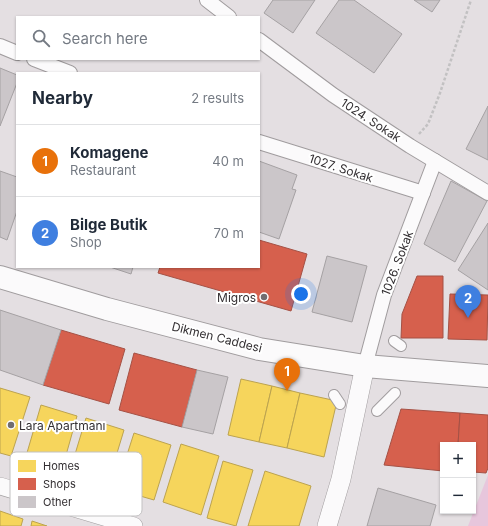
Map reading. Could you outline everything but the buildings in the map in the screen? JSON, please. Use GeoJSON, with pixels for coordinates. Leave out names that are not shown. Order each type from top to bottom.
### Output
{"type":"FeatureCollection","features":[{"type":"Feature","properties":{"kind":"main road","name":"Dikmen Caddesi"},"geometry":{"type":"LineString","coordinates":[[0,277],[107,309],[259,349],[366,366],[488,376]]}},
{"type":"Feature","properties":{"kind":"main road"},"geometry":{"type":"LineString","coordinates":[[327,526],[340,479],[366,366]]}},
{"type":"Feature","properties":{"kind":"street"},"geometry":{"type":"LineString","coordinates":[[207,0],[227,16]]}},
{"type":"Feature","properties":{"kind":"street","name":"1024. Sokak"},"geometry":{"type":"LineString","coordinates":[[260,41],[333,95],[410,146],[488,193]]}},
{"type":"Feature","properties":{"kind":"street"},"geometry":{"type":"LineString","coordinates":[[0,46],[16,52]]}},
{"type":"Feature","properties":{"kind":"street"},"geometry":{"type":"LineString","coordinates":[[37,60],[67,72]]}},
{"type":"Feature","properties":{"kind":"street","name":"1027. Sokak"},"geometry":{"type":"LineString","coordinates":[[260,142],[423,193]]}},
{"type":"Feature","properties":{"kind":"street","name":"1026. Sokak"},"geometry":{"type":"LineString","coordinates":[[366,366],[384,295],[435,161]]}},
{"type":"Feature","properties":{"kind":"street"},"geometry":{"type":"LineString","coordinates":[[377,411],[395,393]]}},
{"type":"Feature","properties":{"kind":"street"},"geometry":{"type":"LineString","coordinates":[[334,395],[340,404]]}},
{"type":"Feature","properties":{"kind":"street"},"geometry":{"type":"LineString","coordinates":[[0,486],[10,489]]}},
{"type":"Feature","properties":{"kind":"street"},"geometry":{"type":"LineString","coordinates":[[100,516],[134,526]]}},
{"type":"Feature","properties":{"kind":"path"},"geometry":{"type":"LineString","coordinates":[[410,146],[428,124],[471,0]]}},
{"type":"Feature","properties":{"kind":"shaded area"},"geometry":{"type":"Polygon","coordinates":[[[488,475],[488,526],[468,526],[473,514],[476,514],[476,506],[488,475]]]}},
{"type":"Feature","properties":{"kind":"place","name":"Migros"},"geometry":{"type":"Point","coordinates":[264,297]}},
{"type":"Feature","properties":{"kind":"place","name":"Bilge Butik"},"geometry":{"type":"Point","coordinates":[468,318]}},
{"type":"Feature","properties":{"kind":"place","name":"Komagene"},"geometry":{"type":"Point","coordinates":[287,391]}},
{"type":"Feature","properties":{"kind":"place","name":"Lara Apartmanı"},"geometry":{"type":"Point","coordinates":[11,425]}}]}
